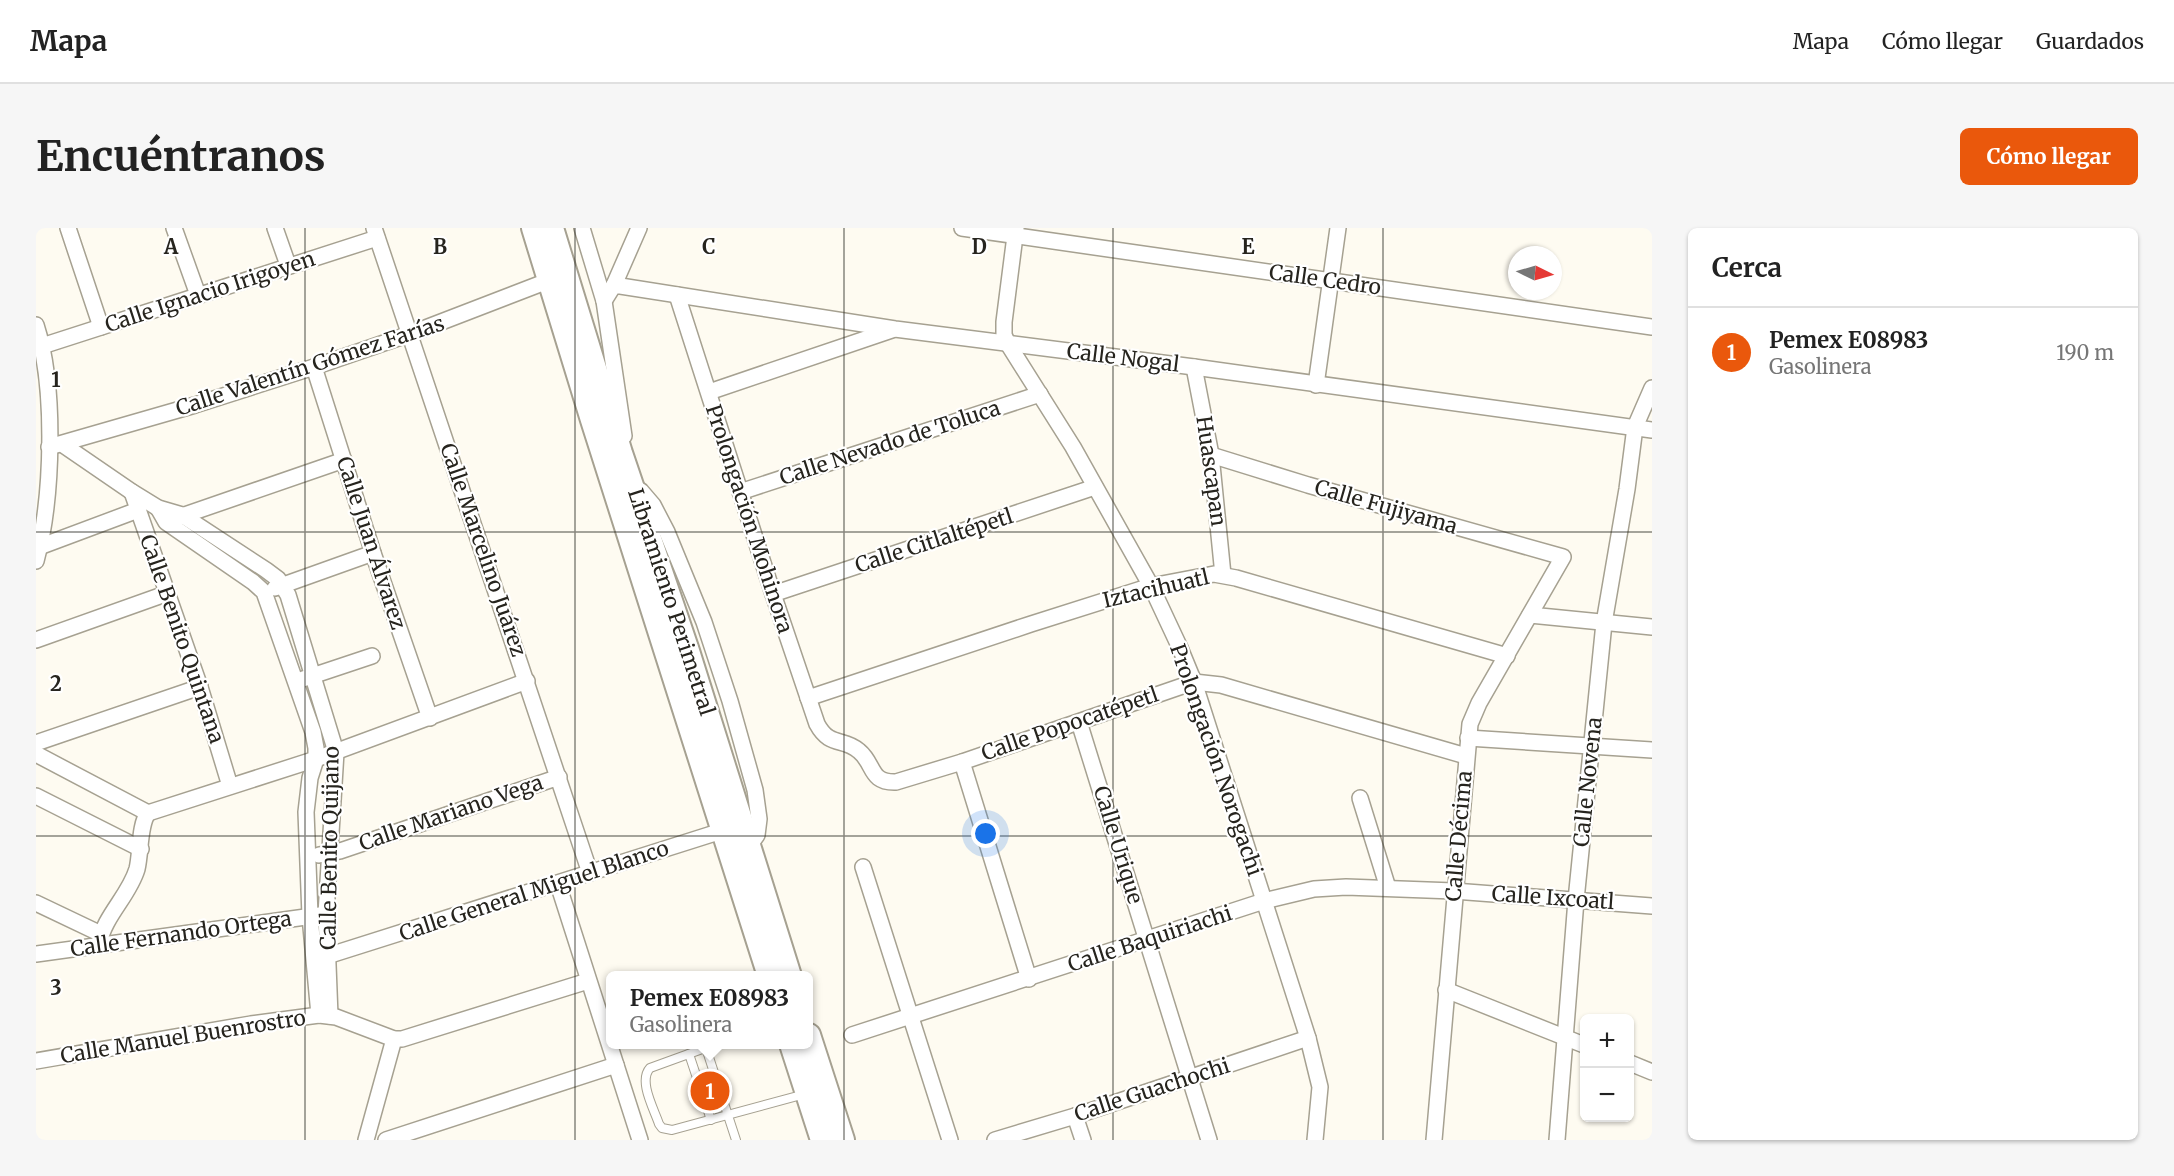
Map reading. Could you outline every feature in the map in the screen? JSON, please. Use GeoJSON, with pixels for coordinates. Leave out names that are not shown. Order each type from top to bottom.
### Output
{"type":"FeatureCollection","features":[{"type":"Feature","properties":{"kind":"main road","name":"Libramiento Perimetral"},"geometry":{"type":"LineString","coordinates":[[533,228],[558,277],[633,486],[688,651],[768,971]]}},
{"type":"Feature","properties":{"kind":"main road","name":"Libramiento Perimetral"},"geometry":{"type":"LineString","coordinates":[[552,228],[558,277],[592,420],[733,828],[749,846],[789,971]]}},
{"type":"Feature","properties":{"kind":"main road"},"geometry":{"type":"LineString","coordinates":[[813,1047],[843,1140]]}},
{"type":"Feature","properties":{"kind":"main road"},"geometry":{"type":"LineString","coordinates":[[793,1049],[822,1140]]}},
{"type":"Feature","properties":{"kind":"street"},"geometry":{"type":"LineString","coordinates":[[68,228],[101,327]]}},
{"type":"Feature","properties":{"kind":"street"},"geometry":{"type":"LineString","coordinates":[[174,228],[198,295]]}},
{"type":"Feature","properties":{"kind":"street"},"geometry":{"type":"LineString","coordinates":[[275,228],[288,266]]}},
{"type":"Feature","properties":{"kind":"street"},"geometry":{"type":"LineString","coordinates":[[582,228],[604,301],[626,444],[621,453]]}},
{"type":"Feature","properties":{"kind":"street"},"geometry":{"type":"LineString","coordinates":[[604,301],[614,285],[639,228]]}},
{"type":"Feature","properties":{"kind":"street","name":"Calle Cedro"},"geometry":{"type":"LineString","coordinates":[[962,228],[1016,232],[1331,281],[1652,327]]}},
{"type":"Feature","properties":{"kind":"street"},"geometry":{"type":"LineString","coordinates":[[1316,385],[1338,228]]}},
{"type":"Feature","properties":{"kind":"street"},"geometry":{"type":"LineString","coordinates":[[1008,344],[1004,335],[1004,322],[1016,232]]}},
{"type":"Feature","properties":{"kind":"street","name":"Calle Ignacio Irigoyen"},"geometry":{"type":"LineString","coordinates":[[42,346],[288,266],[376,233]]}},
{"type":"Feature","properties":{"kind":"street","name":"Calle Marcelino Juárez"},"geometry":{"type":"LineString","coordinates":[[376,233],[590,873]]}},
{"type":"Feature","properties":{"kind":"street","name":"Calle Valentín Gómez Farías"},"geometry":{"type":"LineString","coordinates":[[56,445],[314,367],[410,334],[558,277]]}},
{"type":"Feature","properties":{"kind":"street","name":"Calle Nogal"},"geometry":{"type":"LineString","coordinates":[[614,285],[895,329],[1194,367],[1652,430]]}},
{"type":"Feature","properties":{"kind":"street","name":"Prolongación Mohinora"},"geometry":{"type":"LineString","coordinates":[[677,295],[808,698],[821,731],[829,739]]}},
{"type":"Feature","properties":{"kind":"street"},"geometry":{"type":"LineString","coordinates":[[36,324],[42,346],[56,445],[38,554]]}},
{"type":"Feature","properties":{"kind":"street"},"geometry":{"type":"LineString","coordinates":[[709,392],[895,329]]}},
{"type":"Feature","properties":{"kind":"street","name":"Prolongación Norogachi"},"geometry":{"type":"LineString","coordinates":[[1008,344],[1073,447],[1151,586],[1194,682],[1308,1038],[1320,1087],[1315,1140]]}},
{"type":"Feature","properties":{"kind":"street","name":"Calle Juan Álvarez"},"geometry":{"type":"LineString","coordinates":[[314,367],[373,553],[430,718]]}},
{"type":"Feature","properties":{"kind":"street","name":"Huascapan"},"geometry":{"type":"LineString","coordinates":[[1194,367],[1211,455],[1223,575]]}},
{"type":"Feature","properties":{"kind":"street","name":"Calle Novena"},"geometry":{"type":"LineString","coordinates":[[1557,1140],[1576,900],[1604,623],[1635,427],[1652,388]]}},
{"type":"Feature","properties":{"kind":"street","name":"Calle Nevado de Toluca"},"geometry":{"type":"LineString","coordinates":[[740,492],[1040,394]]}},
{"type":"Feature","properties":{"kind":"street"},"geometry":{"type":"LineString","coordinates":[[56,445],[132,492],[264,592],[373,553]]}},
{"type":"Feature","properties":{"kind":"street","name":"Calle Fujiyama"},"geometry":{"type":"LineString","coordinates":[[1211,455],[1563,557]]}},
{"type":"Feature","properties":{"kind":"street"},"geometry":{"type":"LineString","coordinates":[[162,515],[182,515],[344,460]]}},
{"type":"Feature","properties":{"kind":"street"},"geometry":{"type":"LineString","coordinates":[[633,486],[641,491],[653,506],[667,532],[704,622],[730,701],[752,780],[759,819],[757,835],[749,846]]}},
{"type":"Feature","properties":{"kind":"street","name":"Calle Citlaltépetl"},"geometry":{"type":"LineString","coordinates":[[773,594],[1095,488]]}},
{"type":"Feature","properties":{"kind":"street","name":"Calle Benito Quintana"},"geometry":{"type":"LineString","coordinates":[[132,492],[200,687],[230,786]]}},
{"type":"Feature","properties":{"kind":"street"},"geometry":{"type":"LineString","coordinates":[[38,554],[138,510]]}},
{"type":"Feature","properties":{"kind":"street","name":"Calle Benito Quijano"},"geometry":{"type":"LineString","coordinates":[[182,515],[266,570],[283,585],[336,752],[326,914],[325,1015]]}},
{"type":"Feature","properties":{"kind":"street","name":"Calle Décima"},"geometry":{"type":"LineString","coordinates":[[1434,1140],[1466,756],[1472,717],[1563,557]]}},
{"type":"Feature","properties":{"kind":"street","name":"Iztacihuatl"},"geometry":{"type":"LineString","coordinates":[[808,698],[1151,586],[1214,574],[1507,656]]}},
{"type":"Feature","properties":{"kind":"street","name":"Calle Benito Quijano"},"geometry":{"type":"LineString","coordinates":[[264,592],[313,732],[316,759],[307,794],[307,857],[310,916],[325,1015]]}},
{"type":"Feature","properties":{"kind":"street"},"geometry":{"type":"LineString","coordinates":[[36,640],[168,593]]}},
{"type":"Feature","properties":{"kind":"street"},"geometry":{"type":"LineString","coordinates":[[1530,615],[1652,627]]}},
{"type":"Feature","properties":{"kind":"street"},"geometry":{"type":"LineString","coordinates":[[295,682],[372,656]]}},
{"type":"Feature","properties":{"kind":"street"},"geometry":{"type":"LineString","coordinates":[[36,903],[100,939],[131,884],[141,849],[143,822],[148,813],[316,759],[527,681]]}},
{"type":"Feature","properties":{"kind":"street","name":"Calle Popocatépetl"},"geometry":{"type":"LineString","coordinates":[[829,739],[859,751],[876,776],[888,782],[896,782],[962,762],[1194,682],[1221,685],[1466,756]]}},
{"type":"Feature","properties":{"kind":"street"},"geometry":{"type":"LineString","coordinates":[[36,743],[200,687]]}},
{"type":"Feature","properties":{"kind":"street","name":"Calle Urique"},"geometry":{"type":"LineString","coordinates":[[1079,722],[1209,1140]]}},
{"type":"Feature","properties":{"kind":"street"},"geometry":{"type":"LineString","coordinates":[[1468,738],[1652,750]]}},
{"type":"Feature","properties":{"kind":"street"},"geometry":{"type":"LineString","coordinates":[[36,754],[148,813]]}},
{"type":"Feature","properties":{"kind":"street"},"geometry":{"type":"LineString","coordinates":[[962,762],[1029,979]]}},
{"type":"Feature","properties":{"kind":"street","name":"Calle Mariano Vega"},"geometry":{"type":"LineString","coordinates":[[307,857],[329,853],[559,777]]}},
{"type":"Feature","properties":{"kind":"street"},"geometry":{"type":"LineString","coordinates":[[36,796],[141,849]]}},
{"type":"Feature","properties":{"kind":"street"},"geometry":{"type":"LineString","coordinates":[[1360,798],[1388,888]]}},
{"type":"Feature","properties":{"kind":"street","name":"Calle General Miguel Blanco"},"geometry":{"type":"LineString","coordinates":[[327,956],[733,828]]}},
{"type":"Feature","properties":{"kind":"street"},"geometry":{"type":"LineString","coordinates":[[863,867],[950,1140]]}},
{"type":"Feature","properties":{"kind":"street"},"geometry":{"type":"LineString","coordinates":[[558,884],[606,1035]]}},
{"type":"Feature","properties":{"kind":"street","name":"Calle Baquiriachi"},"geometry":{"type":"LineString","coordinates":[[852,1035],[1264,901],[1323,888],[1454,891]]}},
{"type":"Feature","properties":{"kind":"street","name":"Calle Ixcoatl"},"geometry":{"type":"LineString","coordinates":[[1454,891],[1652,906]]}},
{"type":"Feature","properties":{"kind":"street","name":"Calle Fernando Ortega"},"geometry":{"type":"LineString","coordinates":[[36,954],[100,939],[326,914]]}},
{"type":"Feature","properties":{"kind":"street"},"geometry":{"type":"LineString","coordinates":[[325,1015],[394,1040],[402,1039],[588,981]]}},
{"type":"Feature","properties":{"kind":"street"},"geometry":{"type":"LineString","coordinates":[[1446,990],[1580,1043]]}},
{"type":"Feature","properties":{"kind":"street","name":"Calle Manuel Buenrostro"},"geometry":{"type":"LineString","coordinates":[[36,1061],[251,1023],[325,1015]]}},
{"type":"Feature","properties":{"kind":"street","name":"Calle Guachochi"},"geometry":{"type":"LineString","coordinates":[[995,1140],[1075,1116],[1308,1038]]}},
{"type":"Feature","properties":{"kind":"street"},"geometry":{"type":"LineString","coordinates":[[366,1140],[394,1040]]}},
{"type":"Feature","properties":{"kind":"street"},"geometry":{"type":"LineString","coordinates":[[611,1049],[640,1140]]}},
{"type":"Feature","properties":{"kind":"street"},"geometry":{"type":"LineString","coordinates":[[386,1140],[616,1065]]}},
{"type":"Feature","properties":{"kind":"street"},"geometry":{"type":"LineString","coordinates":[[1634,1065],[1652,1072]]}},
{"type":"Feature","properties":{"kind":"street"},"geometry":{"type":"LineString","coordinates":[[1075,1116],[1083,1140]]}},
{"type":"Feature","properties":{"kind":"lane"},"geometry":{"type":"LineString","coordinates":[[703,1049],[650,1068],[647,1072],[645,1081],[658,1124],[662,1128],[672,1131],[807,1093]]}},
{"type":"Feature","properties":{"kind":"lane"},"geometry":{"type":"LineString","coordinates":[[706,1049],[736,1140]]}},
{"type":"Feature","properties":{"kind":"lane"},"geometry":{"type":"LineString","coordinates":[[689,1054],[711,1120]]}},
{"type":"Feature","properties":{"kind":"place","name":"Pemex E08983"},"geometry":{"type":"Point","coordinates":[710,1091]}}]}
